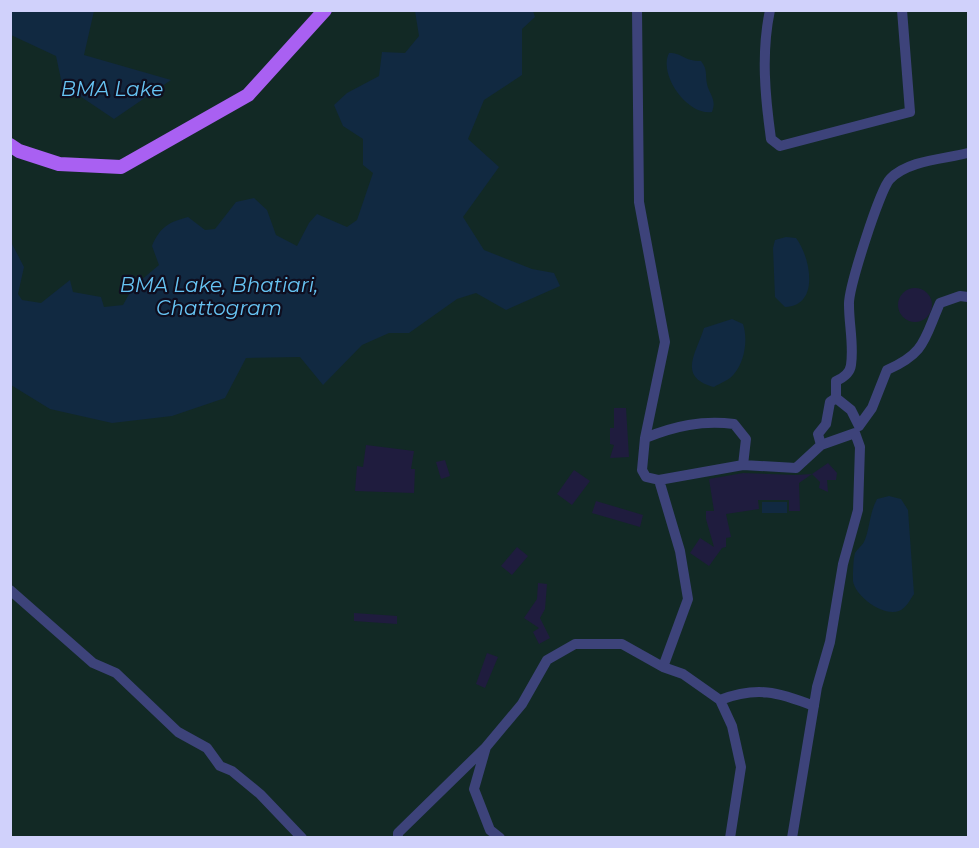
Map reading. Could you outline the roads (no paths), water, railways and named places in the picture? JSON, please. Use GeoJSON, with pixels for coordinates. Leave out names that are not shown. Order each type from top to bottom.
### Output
{"type":"FeatureCollection","features":[{"type":"Feature","properties":{"kind":"main road"},"geometry":{"type":"LineString","coordinates":[[10,145],[19,151],[59,164],[120,167],[248,95],[325,10]]}},
{"type":"Feature","properties":{"kind":"street"},"geometry":{"type":"LineString","coordinates":[[637,10],[639,202],[665,342],[645,438],[642,470],[646,477],[659,480],[743,465],[796,468],[821,446],[857,429],[872,408],[886,370],[903,363],[921,349],[940,303],[960,296],[969,297]]}},
{"type":"Feature","properties":{"kind":"street"},"geometry":{"type":"LineString","coordinates":[[770,10],[765,35],[765,100],[771,139],[780,146],[909,112],[902,10]]}},
{"type":"Feature","properties":{"kind":"street"},"geometry":{"type":"LineString","coordinates":[[792,837],[814,706],[830,642],[843,564],[858,510],[860,447],[857,429],[850,410],[837,398],[836,381],[844,377],[851,368],[852,338],[848,303],[856,266],[889,179],[908,167],[969,153]]}},
{"type":"Feature","properties":{"kind":"street"},"geometry":{"type":"LineString","coordinates":[[821,446],[818,434],[826,423],[830,402],[837,398]]}},
{"type":"Feature","properties":{"kind":"street"},"geometry":{"type":"LineString","coordinates":[[645,438],[671,428],[709,421],[734,424],[746,439],[743,465]]}},
{"type":"Feature","properties":{"kind":"street"},"geometry":{"type":"LineString","coordinates":[[659,480],[680,550],[688,598],[663,667]]}},
{"type":"Feature","properties":{"kind":"street"},"geometry":{"type":"LineString","coordinates":[[10,590],[93,663],[116,673],[178,732],[207,748],[220,766],[232,771],[260,794],[302,837]]}},
{"type":"Feature","properties":{"kind":"street"},"geometry":{"type":"LineString","coordinates":[[398,837],[398,833],[486,747],[522,704],[547,660],[575,644],[622,644],[663,667],[683,674],[720,700],[732,726],[741,767],[730,837]]}},
{"type":"Feature","properties":{"kind":"street"},"geometry":{"type":"LineString","coordinates":[[720,700],[743,692],[765,692],[790,696],[814,706]]}},
{"type":"Feature","properties":{"kind":"street"},"geometry":{"type":"LineString","coordinates":[[486,747],[474,789],[490,830],[500,837]]}},
{"type":"Feature","properties":{"kind":"water","name":"BMA Lake"},"geometry":{"type":"Polygon","coordinates":[[[12,11],[94,11],[84,55],[171,80],[114,119],[62,84],[56,56],[11,35],[12,11]]]}},
{"type":"Feature","properties":{"kind":"water","name":"BMA Lake, Bhatiari, Chattogram"},"geometry":{"type":"Polygon","coordinates":[[[415,11],[533,11],[535,17],[522,29],[522,75],[484,100],[468,139],[499,167],[463,217],[484,250],[532,269],[554,273],[560,286],[506,310],[476,293],[457,299],[409,333],[389,333],[362,345],[323,385],[300,357],[246,358],[225,398],[172,416],[112,423],[50,409],[11,385],[11,242],[24,267],[18,294],[22,300],[41,303],[70,280],[73,292],[101,297],[104,307],[123,305],[133,287],[159,265],[152,246],[158,234],[166,226],[181,219],[188,217],[205,230],[215,229],[236,202],[254,198],[267,210],[276,235],[297,246],[309,223],[317,214],[347,227],[357,220],[373,173],[363,165],[363,139],[343,126],[334,105],[347,93],[379,76],[382,52],[405,53],[419,36],[415,11]]]}},
{"type":"Feature","properties":{"kind":"water"},"geometry":{"type":"Polygon","coordinates":[[[669,53],[701,61],[713,100],[712,112],[703,112],[694,108],[677,92],[668,72],[669,53]]]}},
{"type":"Feature","properties":{"kind":"water"},"geometry":{"type":"Polygon","coordinates":[[[786,237],[796,238],[801,247],[806,257],[809,280],[804,299],[796,305],[785,307],[775,297],[773,248],[775,240],[786,237]]]}},
{"type":"Feature","properties":{"kind":"water"},"geometry":{"type":"Polygon","coordinates":[[[732,319],[743,324],[744,330],[743,356],[738,369],[727,380],[714,387],[702,383],[695,377],[692,363],[704,328],[732,319]]]}},
{"type":"Feature","properties":{"kind":"water"},"geometry":{"type":"Polygon","coordinates":[[[889,496],[901,499],[908,510],[914,594],[904,608],[893,612],[878,608],[864,599],[853,581],[855,553],[864,542],[874,505],[877,499],[889,496]]]}},
{"type":"Feature","properties":{"kind":"water"},"geometry":{"type":"Polygon","coordinates":[[[762,502],[787,502],[787,513],[762,513],[762,502]]]}}]}
